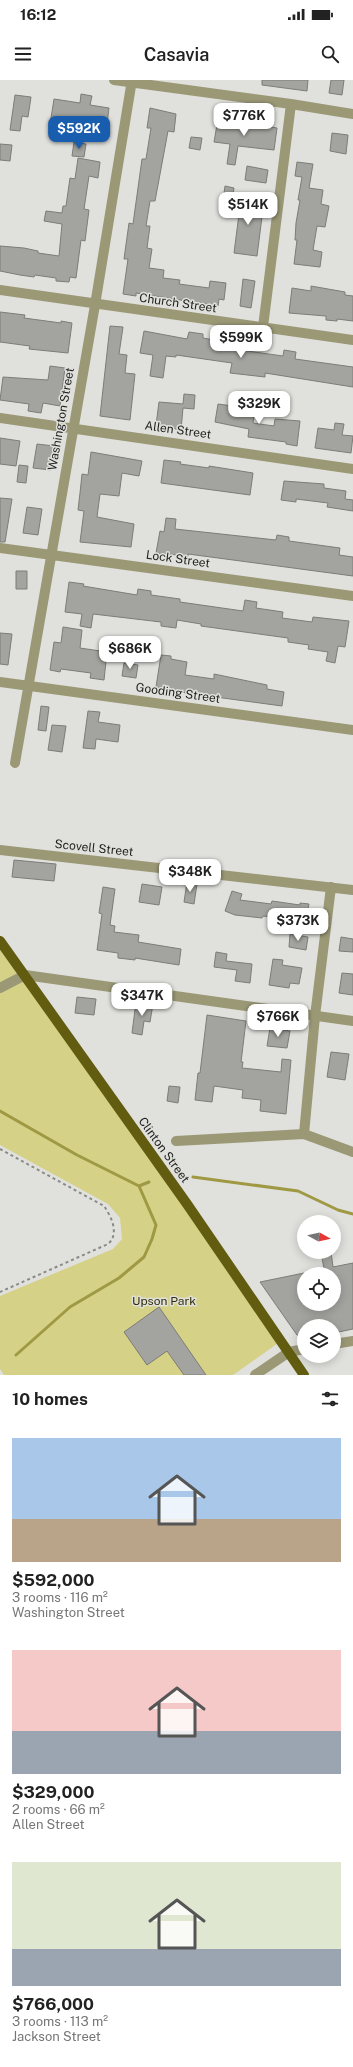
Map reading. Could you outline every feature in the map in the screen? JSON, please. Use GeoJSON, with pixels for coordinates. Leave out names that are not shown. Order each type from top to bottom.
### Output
{"type":"FeatureCollection","features":[{"type":"Feature","properties":{"kind":"main road","name":"Clinton Street"},"geometry":{"type":"LineString","coordinates":[[0,941],[304,1375]]}},
{"type":"Feature","properties":{"kind":"street"},"geometry":{"type":"LineString","coordinates":[[114,80],[132,81],[353,114]]}},
{"type":"Feature","properties":{"kind":"street","name":"Washington Street"},"geometry":{"type":"LineString","coordinates":[[14,763],[52,555],[72,428],[95,305],[132,81]]}},
{"type":"Feature","properties":{"kind":"street"},"geometry":{"type":"LineString","coordinates":[[263,327],[291,104]]}},
{"type":"Feature","properties":{"kind":"street","name":"Church Street"},"geometry":{"type":"LineString","coordinates":[[0,290],[95,305],[353,340]]}},
{"type":"Feature","properties":{"kind":"street","name":"Allen Street"},"geometry":{"type":"LineString","coordinates":[[0,418],[353,468]]}},
{"type":"Feature","properties":{"kind":"street","name":"Lock Street"},"geometry":{"type":"LineString","coordinates":[[0,548],[353,596]]}},
{"type":"Feature","properties":{"kind":"street","name":"Gooding Street"},"geometry":{"type":"LineString","coordinates":[[0,682],[353,730]]}},
{"type":"Feature","properties":{"kind":"street","name":"Scovell Street"},"geometry":{"type":"LineString","coordinates":[[0,850],[353,890]]}},
{"type":"Feature","properties":{"kind":"street"},"geometry":{"type":"LineString","coordinates":[[304,1134],[315,1016],[331,887]]}},
{"type":"Feature","properties":{"kind":"street"},"geometry":{"type":"LineString","coordinates":[[0,988],[25,975],[353,1021]]}},
{"type":"Feature","properties":{"kind":"street"},"geometry":{"type":"LineString","coordinates":[[176,1141],[304,1134],[353,1152]]}},
{"type":"Feature","properties":{"kind":"street"},"geometry":{"type":"LineString","coordinates":[[341,1343],[353,1341]]}},
{"type":"Feature","properties":{"kind":"street"},"geometry":{"type":"LineString","coordinates":[[254,1375],[288,1352],[297,1350]]}},
{"type":"Feature","properties":{"kind":"path"},"geometry":{"type":"LineString","coordinates":[[0,1149],[104,1206],[110,1216],[115,1234],[113,1241],[108,1244],[0,1292]]}},
{"type":"Feature","properties":{"kind":"green space","name":"Upson Park"},"geometry":{"type":"Polygon","coordinates":[[[0,949],[281,1341],[233,1375],[4,1375],[0,1369],[0,1296],[113,1249],[122,1239],[120,1218],[108,1204],[0,1145],[0,949]]]}},
{"type":"Feature","properties":{"kind":"building"},"geometry":{"type":"Polygon","coordinates":[[[262,80],[308,80],[307,91],[262,85],[262,80]]]}},
{"type":"Feature","properties":{"kind":"building"},"geometry":{"type":"Polygon","coordinates":[[[331,80],[344,80],[342,95],[329,93],[331,80]]]}},
{"type":"Feature","properties":{"kind":"building"},"geometry":{"type":"Polygon","coordinates":[[[81,94],[92,96],[90,105],[109,108],[106,132],[84,129],[85,126],[77,125],[77,122],[51,118],[54,99],[80,103],[81,94]]]}},
{"type":"Feature","properties":{"kind":"building"},"geometry":{"type":"Polygon","coordinates":[[[15,95],[31,97],[28,117],[22,116],[20,131],[10,130],[15,95]]]}},
{"type":"Feature","properties":{"kind":"building"},"geometry":{"type":"Polygon","coordinates":[[[150,108],[176,114],[174,132],[168,131],[155,201],[150,201],[146,226],[150,226],[147,248],[152,249],[149,268],[164,270],[163,278],[180,280],[179,284],[209,288],[210,281],[226,283],[224,300],[219,299],[218,306],[136,293],[136,296],[123,294],[128,259],[124,259],[129,223],[133,224],[142,159],[146,159],[151,128],[147,128],[150,108]]]}},
{"type":"Feature","properties":{"kind":"building"},"geometry":{"type":"Polygon","coordinates":[[[218,119],[260,127],[260,125],[277,128],[274,150],[238,146],[235,165],[227,164],[230,144],[214,142],[218,119]]]}},
{"type":"Feature","properties":{"kind":"building"},"geometry":{"type":"Polygon","coordinates":[[[332,133],[348,135],[346,154],[330,151],[332,133]]]}},
{"type":"Feature","properties":{"kind":"building"},"geometry":{"type":"Polygon","coordinates":[[[191,137],[202,138],[200,150],[189,148],[191,137]]]}},
{"type":"Feature","properties":{"kind":"building"},"geometry":{"type":"Polygon","coordinates":[[[74,142],[86,144],[84,157],[72,156],[74,142]]]}},
{"type":"Feature","properties":{"kind":"building"},"geometry":{"type":"Polygon","coordinates":[[[0,144],[12,145],[10,161],[0,160],[0,144]]]}},
{"type":"Feature","properties":{"kind":"building"},"geometry":{"type":"Polygon","coordinates":[[[78,158],[100,162],[98,178],[89,176],[84,209],[89,210],[85,241],[81,240],[76,278],[70,277],[69,282],[56,281],[56,278],[35,275],[34,277],[0,271],[0,246],[24,248],[38,251],[38,253],[59,256],[62,224],[44,221],[46,211],[62,213],[63,206],[66,206],[70,178],[75,179],[78,158]]]}},
{"type":"Feature","properties":{"kind":"building"},"geometry":{"type":"Polygon","coordinates":[[[297,162],[313,164],[309,188],[323,190],[321,204],[329,206],[325,227],[317,226],[313,250],[322,252],[320,267],[294,264],[297,240],[295,240],[296,223],[300,200],[298,200],[302,177],[295,176],[297,162]]]}},
{"type":"Feature","properties":{"kind":"building"},"geometry":{"type":"Polygon","coordinates":[[[247,166],[268,170],[266,183],[245,180],[247,166]]]}},
{"type":"Feature","properties":{"kind":"building"},"geometry":{"type":"Polygon","coordinates":[[[225,186],[234,188],[232,201],[223,200],[225,186]]]}},
{"type":"Feature","properties":{"kind":"building"},"geometry":{"type":"Polygon","coordinates":[[[236,197],[264,201],[257,256],[234,253],[239,214],[234,213],[236,197]]]}},
{"type":"Feature","properties":{"kind":"building"},"geometry":{"type":"Polygon","coordinates":[[[243,279],[255,281],[251,308],[240,306],[243,279]]]}},
{"type":"Feature","properties":{"kind":"building"},"geometry":{"type":"Polygon","coordinates":[[[311,286],[345,292],[345,295],[353,296],[353,321],[337,319],[337,321],[326,320],[326,316],[289,313],[292,288],[311,291],[311,286]]]}},
{"type":"Feature","properties":{"kind":"building"},"geometry":{"type":"Polygon","coordinates":[[[0,312],[25,315],[24,318],[72,323],[68,353],[29,349],[30,346],[0,342],[0,312]]]}},
{"type":"Feature","properties":{"kind":"building"},"geometry":{"type":"Polygon","coordinates":[[[110,326],[123,327],[119,354],[127,355],[125,373],[135,374],[130,420],[100,416],[110,326]]]}},
{"type":"Feature","properties":{"kind":"building"},"geometry":{"type":"Polygon","coordinates":[[[144,331],[187,339],[189,332],[203,334],[203,338],[247,346],[247,351],[283,356],[284,350],[296,352],[295,359],[353,367],[353,387],[265,373],[265,377],[230,373],[232,363],[176,355],[176,357],[166,356],[163,378],[150,376],[153,355],[140,353],[144,331]]]}},
{"type":"Feature","properties":{"kind":"building"},"geometry":{"type":"Polygon","coordinates":[[[50,366],[65,368],[60,406],[43,403],[41,413],[28,411],[29,404],[0,400],[3,377],[48,380],[50,366]]]}},
{"type":"Feature","properties":{"kind":"building"},"geometry":{"type":"Polygon","coordinates":[[[184,394],[195,395],[194,409],[183,408],[181,430],[156,425],[159,402],[183,404],[184,394]]]}},
{"type":"Feature","properties":{"kind":"building"},"geometry":{"type":"Polygon","coordinates":[[[218,404],[255,409],[253,423],[274,426],[275,419],[300,421],[297,446],[286,444],[286,442],[248,437],[249,429],[215,422],[218,404]]]}},
{"type":"Feature","properties":{"kind":"building"},"geometry":{"type":"Polygon","coordinates":[[[335,423],[344,424],[342,435],[353,436],[351,453],[315,448],[318,428],[334,430],[335,423]]]}},
{"type":"Feature","properties":{"kind":"building"},"geometry":{"type":"Polygon","coordinates":[[[0,438],[20,441],[16,466],[0,464],[0,438]]]}},
{"type":"Feature","properties":{"kind":"building"},"geometry":{"type":"Polygon","coordinates":[[[37,444],[54,446],[51,470],[33,468],[37,444]]]}},
{"type":"Feature","properties":{"kind":"building"},"geometry":{"type":"Polygon","coordinates":[[[91,452],[142,461],[139,476],[122,473],[119,496],[100,494],[97,517],[134,524],[131,547],[80,542],[84,511],[78,510],[82,474],[88,475],[91,452]]]}},
{"type":"Feature","properties":{"kind":"building"},"geometry":{"type":"Polygon","coordinates":[[[164,460],[181,462],[180,464],[209,468],[209,466],[253,473],[250,495],[161,483],[164,460]]]}},
{"type":"Feature","properties":{"kind":"building"},"geometry":{"type":"Polygon","coordinates":[[[19,465],[28,466],[26,483],[17,482],[19,465]]]}},
{"type":"Feature","properties":{"kind":"building"},"geometry":{"type":"Polygon","coordinates":[[[284,481],[324,484],[324,488],[346,491],[345,499],[353,500],[353,511],[327,507],[328,503],[296,499],[296,502],[281,500],[284,481]]]}},
{"type":"Feature","properties":{"kind":"building"},"geometry":{"type":"Polygon","coordinates":[[[0,498],[12,499],[5,542],[0,542],[0,498]]]}},
{"type":"Feature","properties":{"kind":"building"},"geometry":{"type":"Polygon","coordinates":[[[27,507],[42,509],[38,535],[23,533],[27,507]]]}},
{"type":"Feature","properties":{"kind":"building"},"geometry":{"type":"Polygon","coordinates":[[[166,518],[176,519],[175,529],[276,540],[277,535],[289,537],[289,541],[340,548],[339,555],[353,557],[353,576],[188,554],[188,556],[156,553],[160,531],[164,532],[166,518]]]}},
{"type":"Feature","properties":{"kind":"building"},"geometry":{"type":"Polygon","coordinates":[[[16,571],[27,571],[27,589],[16,589],[16,571]]]}},
{"type":"Feature","properties":{"kind":"building"},"geometry":{"type":"Polygon","coordinates":[[[69,582],[84,584],[83,586],[137,595],[138,589],[151,591],[151,595],[180,599],[180,602],[243,611],[245,600],[257,602],[256,608],[283,612],[282,618],[312,622],[313,617],[349,621],[345,647],[338,646],[335,663],[326,661],[328,652],[308,649],[309,645],[288,642],[288,638],[201,626],[201,624],[177,620],[176,628],[161,626],[161,622],[93,614],[91,628],[80,626],[82,614],[65,612],[69,582]]]}},
{"type":"Feature","properties":{"kind":"building"},"geometry":{"type":"Polygon","coordinates":[[[63,627],[82,630],[80,648],[107,652],[104,680],[90,678],[91,673],[61,669],[60,672],[50,670],[54,642],[61,643],[63,627]]]}},
{"type":"Feature","properties":{"kind":"building"},"geometry":{"type":"Polygon","coordinates":[[[0,633],[12,634],[8,665],[0,664],[0,633]]]}},
{"type":"Feature","properties":{"kind":"building"},"geometry":{"type":"Polygon","coordinates":[[[161,655],[171,656],[171,659],[187,662],[185,675],[214,679],[214,674],[267,685],[267,689],[284,692],[282,706],[186,693],[156,687],[161,655]]]}},
{"type":"Feature","properties":{"kind":"building"},"geometry":{"type":"Polygon","coordinates":[[[124,663],[138,665],[136,678],[122,676],[124,663]]]}},
{"type":"Feature","properties":{"kind":"building"},"geometry":{"type":"Polygon","coordinates":[[[41,706],[49,707],[46,731],[38,730],[41,706]]]}},
{"type":"Feature","properties":{"kind":"building"},"geometry":{"type":"Polygon","coordinates":[[[88,711],[100,712],[98,722],[120,725],[118,742],[96,739],[95,749],[83,748],[88,711]]]}},
{"type":"Feature","properties":{"kind":"building"},"geometry":{"type":"Polygon","coordinates":[[[52,725],[66,726],[62,752],[48,750],[52,725]]]}},
{"type":"Feature","properties":{"kind":"building"},"geometry":{"type":"Polygon","coordinates":[[[14,860],[56,864],[54,881],[12,877],[14,860]]]}},
{"type":"Feature","properties":{"kind":"building"},"geometry":{"type":"Polygon","coordinates":[[[187,882],[197,884],[194,904],[184,902],[187,882]]]}},
{"type":"Feature","properties":{"kind":"building"},"geometry":{"type":"Polygon","coordinates":[[[142,884],[162,887],[159,905],[139,902],[142,884]]]}},
{"type":"Feature","properties":{"kind":"building"},"geometry":{"type":"Polygon","coordinates":[[[103,887],[115,889],[110,925],[115,926],[114,932],[139,935],[138,942],[181,949],[179,965],[135,958],[135,960],[118,958],[118,953],[97,950],[102,914],[99,913],[103,887]]]}},
{"type":"Feature","properties":{"kind":"building"},"geometry":{"type":"Polygon","coordinates":[[[232,891],[242,894],[240,900],[271,904],[272,901],[300,905],[300,903],[309,904],[306,919],[287,916],[286,919],[235,915],[225,911],[232,891]]]}},
{"type":"Feature","properties":{"kind":"building"},"geometry":{"type":"Polygon","coordinates":[[[290,934],[308,937],[306,950],[289,947],[290,934]]]}},
{"type":"Feature","properties":{"kind":"building"},"geometry":{"type":"Polygon","coordinates":[[[341,937],[353,939],[353,952],[339,951],[341,937]]]}},
{"type":"Feature","properties":{"kind":"building"},"geometry":{"type":"Polygon","coordinates":[[[216,952],[227,954],[226,961],[252,964],[250,983],[235,981],[237,970],[214,967],[216,952]]]}},
{"type":"Feature","properties":{"kind":"building"},"geometry":{"type":"Polygon","coordinates":[[[273,959],[283,960],[282,965],[302,968],[299,984],[290,983],[289,988],[269,985],[273,959]]]}},
{"type":"Feature","properties":{"kind":"building"},"geometry":{"type":"Polygon","coordinates":[[[342,973],[353,974],[353,995],[339,993],[342,973]]]}},
{"type":"Feature","properties":{"kind":"building"},"geometry":{"type":"Polygon","coordinates":[[[77,997],[96,999],[94,1015],[75,1013],[77,997]]]}},
{"type":"Feature","properties":{"kind":"building"},"geometry":{"type":"Polygon","coordinates":[[[136,1002],[153,1004],[150,1022],[144,1021],[142,1035],[132,1033],[136,1002]]]}},
{"type":"Feature","properties":{"kind":"building"},"geometry":{"type":"Polygon","coordinates":[[[207,1015],[246,1021],[241,1062],[243,1062],[242,1068],[281,1072],[282,1059],[291,1060],[286,1114],[260,1111],[261,1100],[242,1098],[243,1090],[214,1086],[212,1102],[195,1100],[207,1015]]]}},
{"type":"Feature","properties":{"kind":"building"},"geometry":{"type":"Polygon","coordinates":[[[270,1028],[290,1031],[287,1048],[267,1046],[270,1028]]]}},
{"type":"Feature","properties":{"kind":"building"},"geometry":{"type":"Polygon","coordinates":[[[331,1052],[349,1054],[345,1080],[327,1077],[331,1052]]]}},
{"type":"Feature","properties":{"kind":"building"},"geometry":{"type":"Polygon","coordinates":[[[169,1086],[180,1087],[178,1103],[167,1101],[169,1086]]]}},
{"type":"Feature","properties":{"kind":"building"},"geometry":{"type":"Polygon","coordinates":[[[322,1259],[332,1259],[333,1267],[324,1267],[322,1259]]]}},
{"type":"Feature","properties":{"kind":"building"},"geometry":{"type":"Polygon","coordinates":[[[353,1263],[353,1329],[341,1332],[341,1319],[297,1319],[297,1335],[260,1282],[297,1274],[297,1311],[341,1311],[341,1267],[333,1267],[353,1263]]]}},
{"type":"Feature","properties":{"kind":"building"},"geometry":{"type":"Polygon","coordinates":[[[159,1307],[206,1375],[184,1375],[167,1351],[147,1365],[124,1332],[159,1307]]]}},
{"type":"Feature","properties":{"kind":"waterway"},"geometry":{"type":"LineString","coordinates":[[0,1111],[77,1155],[139,1186]]}},
{"type":"Feature","properties":{"kind":"waterway"},"geometry":{"type":"LineString","coordinates":[[193,1177],[298,1191],[338,1210],[353,1214]]}},
{"type":"Feature","properties":{"kind":"waterway"},"geometry":{"type":"LineString","coordinates":[[139,1186],[149,1182]]}},
{"type":"Feature","properties":{"kind":"waterway"},"geometry":{"type":"LineString","coordinates":[[16,1355],[70,1307],[119,1278],[144,1257],[156,1225],[139,1186]]}}]}
